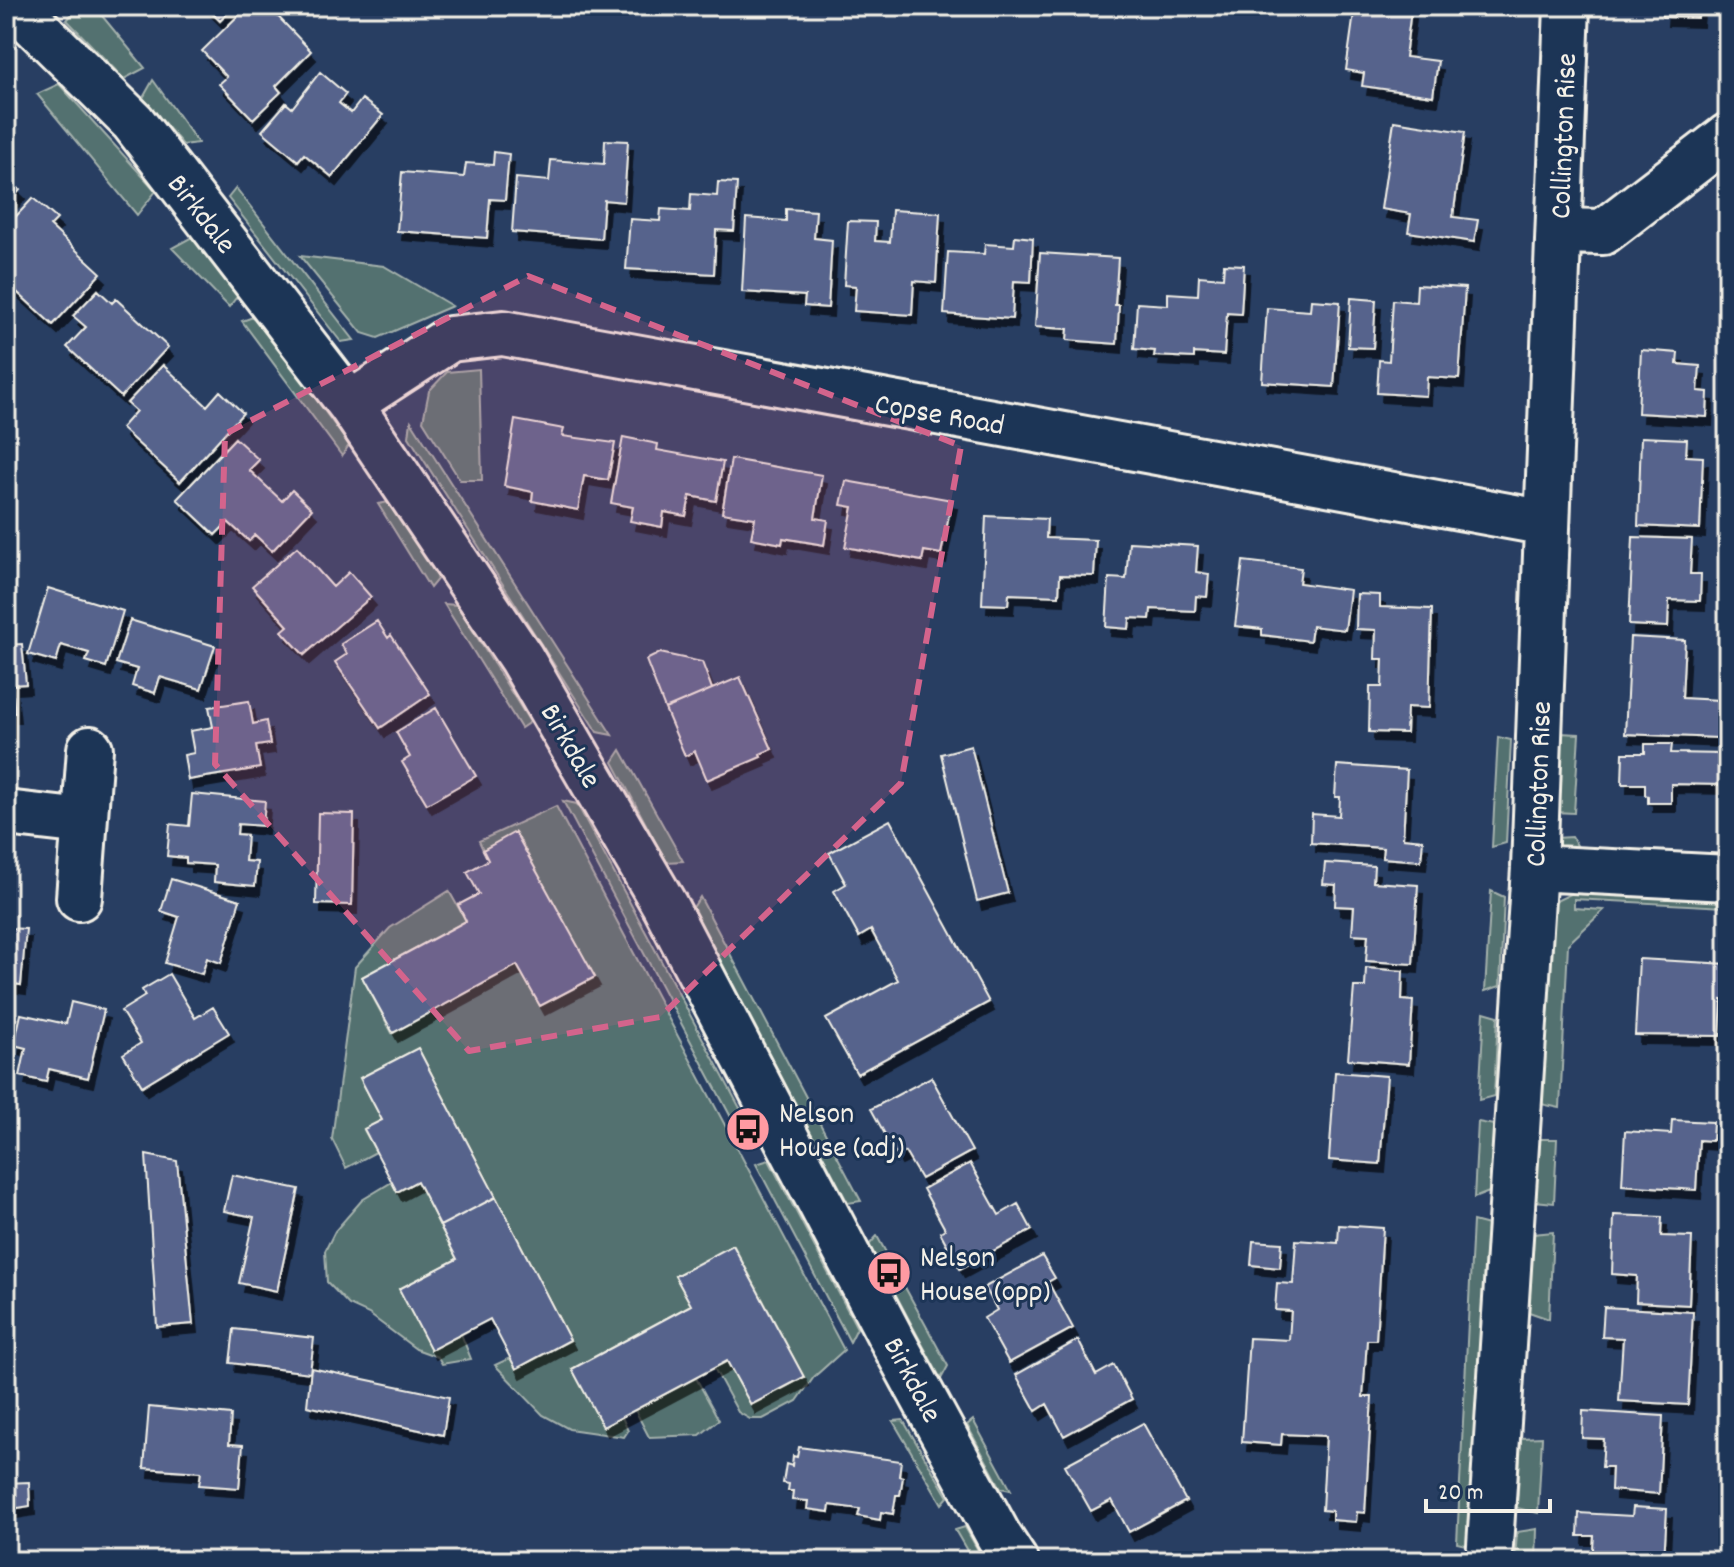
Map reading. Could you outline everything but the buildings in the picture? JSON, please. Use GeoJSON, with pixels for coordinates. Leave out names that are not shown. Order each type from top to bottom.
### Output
{"type":"FeatureCollection","features":[{"type":"Feature","properties":{"kind":"street","name":"Birkdale"},"geometry":{"type":"LineString","coordinates":[[15,6],[133,122],[350,404],[521,658],[665,906],[897,1349],[1015,1561]]}},
{"type":"Feature","properties":{"kind":"street","name":"Collington Rise"},"geometry":{"type":"LineString","coordinates":[[1489,1561],[1534,868],[1567,6]]}},
{"type":"Feature","properties":{"kind":"street"},"geometry":{"type":"LineString","coordinates":[[1559,231],[1603,232],[1728,136]]}},
{"type":"Feature","properties":{"kind":"street","name":"Copse Road"},"geometry":{"type":"LineString","coordinates":[[350,404],[450,339],[503,333],[1547,523]]}},
{"type":"Feature","properties":{"kind":"street"},"geometry":{"type":"LineString","coordinates":[[79,898],[90,749]]}},
{"type":"Feature","properties":{"kind":"street"},"geometry":{"type":"LineString","coordinates":[[6,813],[84,822]]}},
{"type":"Feature","properties":{"kind":"street"},"geometry":{"type":"LineString","coordinates":[[1534,868],[1728,878]]}},
{"type":"Feature","properties":{"kind":"highlighted area"},"geometry":{"type":"Polygon","coordinates":[[[528,276],[961,446],[901,783],[660,1017],[469,1051],[215,764],[225,434],[528,276]]]}},
{"type":"Feature","properties":{"kind":"green space"},"geometry":{"type":"Polygon","coordinates":[[[79,6],[94,6],[145,68],[124,79],[67,20],[79,6]]]}},
{"type":"Feature","properties":{"kind":"green space"},"geometry":{"type":"Polygon","coordinates":[[[153,80],[198,143],[183,145],[143,98],[153,80]]]}},
{"type":"Feature","properties":{"kind":"green space"},"geometry":{"type":"Polygon","coordinates":[[[59,84],[156,191],[137,215],[37,94],[59,84]]]}},
{"type":"Feature","properties":{"kind":"green space"},"geometry":{"type":"Polygon","coordinates":[[[236,188],[354,340],[341,342],[228,198],[236,188]]]}},
{"type":"Feature","properties":{"kind":"green space"},"geometry":{"type":"Polygon","coordinates":[[[192,237],[239,294],[229,307],[172,248],[192,237]]]}},
{"type":"Feature","properties":{"kind":"green space"},"geometry":{"type":"Polygon","coordinates":[[[300,256],[384,266],[452,306],[378,338],[362,333],[300,256]]]}},
{"type":"Feature","properties":{"kind":"green space"},"geometry":{"type":"Polygon","coordinates":[[[256,316],[349,445],[342,456],[242,321],[256,316]]]}},
{"type":"Feature","properties":{"kind":"green space"},"geometry":{"type":"Polygon","coordinates":[[[479,369],[482,480],[460,480],[423,421],[429,391],[447,372],[479,369]]]}},
{"type":"Feature","properties":{"kind":"green space"},"geometry":{"type":"Polygon","coordinates":[[[411,421],[612,735],[597,732],[409,437],[411,421]]]}},
{"type":"Feature","properties":{"kind":"green space"},"geometry":{"type":"Polygon","coordinates":[[[389,502],[439,577],[430,588],[378,504],[389,502]]]}},
{"type":"Feature","properties":{"kind":"green space"},"geometry":{"type":"Polygon","coordinates":[[[444,604],[457,605],[530,722],[521,728],[444,604]]]}},
{"type":"Feature","properties":{"kind":"green space"},"geometry":{"type":"Polygon","coordinates":[[[1559,733],[1579,734],[1574,813],[1554,812],[1559,733]]]}},
{"type":"Feature","properties":{"kind":"green space"},"geometry":{"type":"Polygon","coordinates":[[[1498,737],[1511,740],[1506,843],[1492,847],[1498,737]]]}},
{"type":"Feature","properties":{"kind":"green space"},"geometry":{"type":"Polygon","coordinates":[[[621,750],[683,861],[666,862],[613,762],[621,750]]]}},
{"type":"Feature","properties":{"kind":"green space"},"geometry":{"type":"Polygon","coordinates":[[[563,801],[577,804],[741,1110],[732,1119],[563,801]]]}},
{"type":"Feature","properties":{"kind":"green space"},"geometry":{"type":"Polygon","coordinates":[[[556,806],[844,1350],[814,1377],[797,1401],[763,1419],[750,1419],[738,1412],[714,1368],[727,1361],[751,1405],[804,1377],[734,1246],[675,1276],[691,1305],[572,1369],[603,1426],[622,1417],[628,1431],[624,1437],[569,1429],[543,1415],[495,1365],[510,1358],[516,1368],[570,1340],[418,1048],[360,1078],[382,1120],[364,1130],[376,1152],[346,1168],[332,1139],[355,967],[390,928],[449,891],[466,921],[362,977],[392,1033],[517,965],[540,1006],[594,977],[516,833],[483,850],[479,841],[556,806]]]}},
{"type":"Feature","properties":{"kind":"green space"},"geometry":{"type":"Polygon","coordinates":[[[1572,837],[1578,847],[1728,855],[1728,864],[1561,849],[1556,838],[1572,837]]]}},
{"type":"Feature","properties":{"kind":"green space"},"geometry":{"type":"Polygon","coordinates":[[[1579,890],[1724,900],[1725,907],[1574,899],[1574,908],[1604,910],[1568,944],[1560,1108],[1541,1104],[1550,910],[1558,900],[1579,890]]]}},
{"type":"Feature","properties":{"kind":"green space"},"geometry":{"type":"Polygon","coordinates":[[[1491,891],[1504,897],[1500,986],[1485,991],[1491,891]]]}},
{"type":"Feature","properties":{"kind":"green space"},"geometry":{"type":"Polygon","coordinates":[[[700,897],[861,1201],[848,1203],[692,909],[700,897]]]}},
{"type":"Feature","properties":{"kind":"green space"},"geometry":{"type":"Polygon","coordinates":[[[1484,1012],[1498,1016],[1494,1096],[1479,1100],[1484,1012]]]}},
{"type":"Feature","properties":{"kind":"green space"},"geometry":{"type":"Polygon","coordinates":[[[1478,1122],[1494,1125],[1489,1192],[1474,1198],[1478,1122]]]}},
{"type":"Feature","properties":{"kind":"green space"},"geometry":{"type":"Polygon","coordinates":[[[1539,1139],[1557,1139],[1554,1203],[1535,1201],[1539,1139]]]}},
{"type":"Feature","properties":{"kind":"green space"},"geometry":{"type":"Polygon","coordinates":[[[769,1160],[857,1328],[850,1342],[756,1164],[769,1160]]]}},
{"type":"Feature","properties":{"kind":"green space"},"geometry":{"type":"Polygon","coordinates":[[[417,1181],[457,1259],[400,1289],[461,1334],[471,1359],[442,1364],[438,1357],[416,1349],[369,1314],[349,1305],[327,1282],[325,1251],[335,1231],[362,1200],[392,1182],[397,1192],[417,1181]]]}},
{"type":"Feature","properties":{"kind":"green space"},"geometry":{"type":"Polygon","coordinates":[[[1473,1221],[1488,1225],[1470,1546],[1457,1543],[1473,1221]]]}},
{"type":"Feature","properties":{"kind":"green space"},"geometry":{"type":"Polygon","coordinates":[[[1553,1232],[1549,1319],[1529,1312],[1533,1234],[1553,1232]]]}},
{"type":"Feature","properties":{"kind":"green space"},"geometry":{"type":"Polygon","coordinates":[[[877,1236],[948,1366],[941,1379],[869,1245],[877,1236]]]}},
{"type":"Feature","properties":{"kind":"green space"},"geometry":{"type":"Polygon","coordinates":[[[696,1378],[719,1420],[700,1435],[649,1437],[635,1410],[696,1378]]]}},
{"type":"Feature","properties":{"kind":"green space"},"geometry":{"type":"Polygon","coordinates":[[[903,1420],[948,1497],[942,1504],[893,1421],[903,1420]]]}},
{"type":"Feature","properties":{"kind":"green space"},"geometry":{"type":"Polygon","coordinates":[[[973,1420],[1011,1490],[1001,1488],[967,1425],[973,1420]]]}},
{"type":"Feature","properties":{"kind":"green space"},"geometry":{"type":"Polygon","coordinates":[[[1542,1437],[1538,1513],[1517,1508],[1521,1438],[1542,1437]]]}},
{"type":"Feature","properties":{"kind":"green space"},"geometry":{"type":"Polygon","coordinates":[[[965,1527],[984,1561],[973,1561],[955,1530],[965,1527]]]}},
{"type":"Feature","properties":{"kind":"green space"},"geometry":{"type":"Polygon","coordinates":[[[1537,1529],[1536,1561],[1515,1561],[1517,1532],[1537,1529]]]}},
{"type":"Feature","properties":{"kind":"place","name":"Nelson House (adj)"},"geometry":{"type":"Point","coordinates":[748,1129]}},
{"type":"Feature","properties":{"kind":"place","name":"Nelson House (opp)"},"geometry":{"type":"Point","coordinates":[889,1273]}}]}
